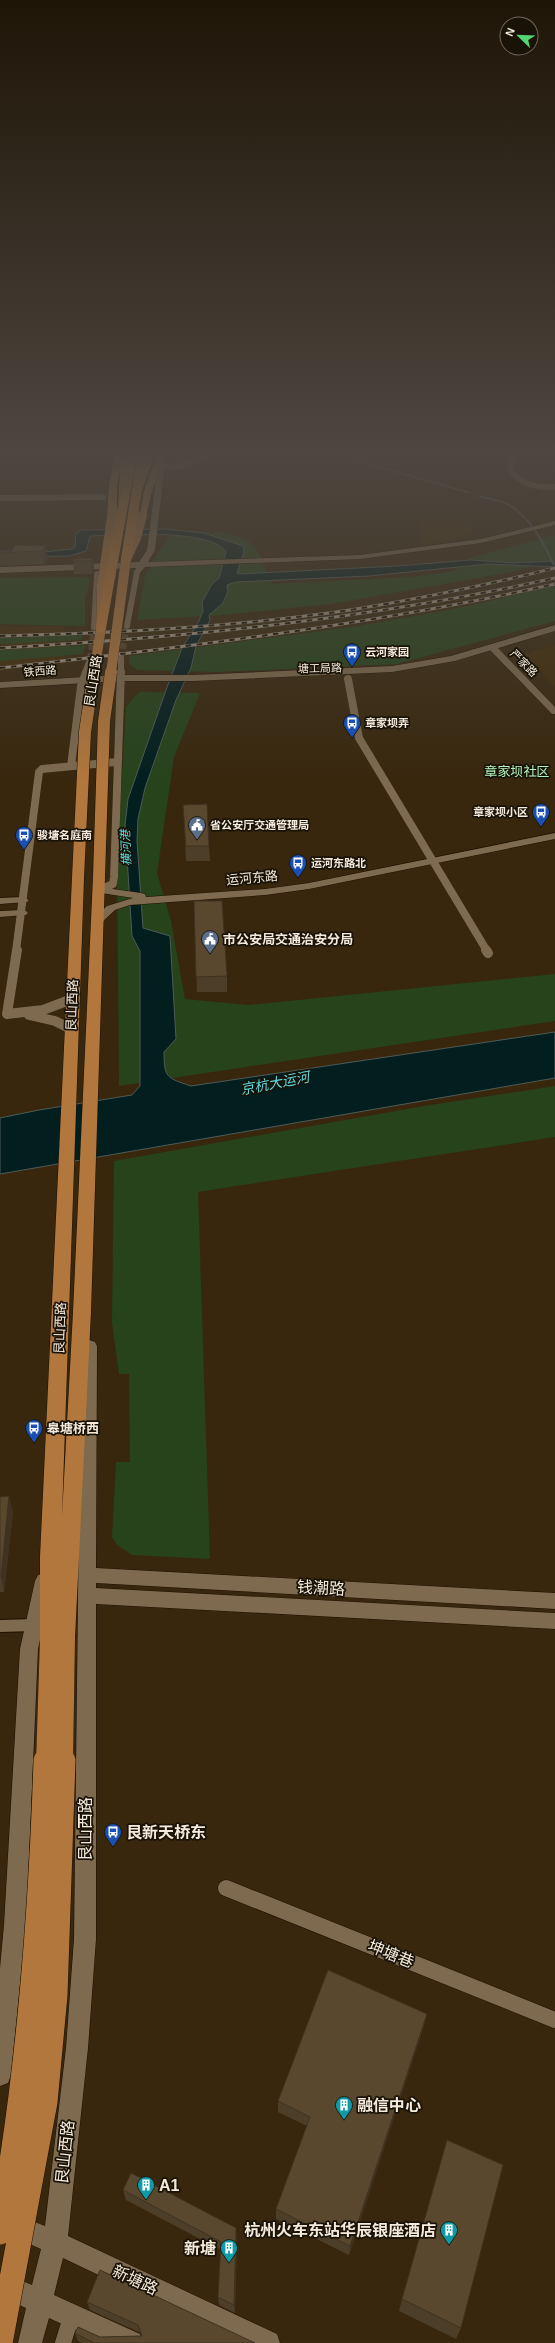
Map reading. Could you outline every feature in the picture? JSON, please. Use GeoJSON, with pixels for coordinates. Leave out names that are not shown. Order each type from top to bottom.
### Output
{"type":"FeatureCollection","features":[{"type":"Feature","properties":{"kind":"highway"},"geometry":{"type":"LineString","coordinates":[[98,628],[111,564]]}},
{"type":"Feature","properties":{"kind":"main road","name":"艮山西路"},"geometry":{"type":"LineString","coordinates":[[0,2232],[23,2102],[43,1833],[50,1634],[50,1557],[70,1099],[72,999],[85,732],[105,564]]}},
{"type":"Feature","properties":{"kind":"main road","name":"艮山西路"},"geometry":{"type":"LineString","coordinates":[[0,2343],[45,2102],[55,1995],[62,1835],[50,1634],[82,1312],[88,1096],[99,883],[104,721],[125,564]]}},
{"type":"Feature","properties":{"kind":"main road","name":"艮山西路"},"geometry":{"type":"LineString","coordinates":[[140,569],[143,564]]}},
{"type":"Feature","properties":{"kind":"main road"},"geometry":{"type":"LineString","coordinates":[[0,570],[140,569],[235,564]]}},
{"type":"Feature","properties":{"kind":"main road"},"geometry":{"type":"LineString","coordinates":[[0,575],[98,570]]}},
{"type":"Feature","properties":{"kind":"main road","name":"塘工局路"},"geometry":{"type":"LineString","coordinates":[[81,683],[121,681],[348,679],[431,670],[498,650],[555,628]]}},
{"type":"Feature","properties":{"kind":"main road","name":"塘工局路"},"geometry":{"type":"LineString","coordinates":[[192,681],[392,669],[498,650],[555,636]]}},
{"type":"Feature","properties":{"kind":"main road","name":"铁西路"},"geometry":{"type":"LineString","coordinates":[[0,685],[81,683]]}},
{"type":"Feature","properties":{"kind":"main road","name":"铁西路"},"geometry":{"type":"LineString","coordinates":[[0,690],[81,683]]}},
{"type":"Feature","properties":{"kind":"main road","name":"运河东路"},"geometry":{"type":"LineString","coordinates":[[97,921],[111,908],[128,899],[251,893],[309,886],[555,830]]}},
{"type":"Feature","properties":{"kind":"main road","name":"运河东路"},"geometry":{"type":"LineString","coordinates":[[432,858],[555,836]]}},
{"type":"Feature","properties":{"kind":"main road","name":"运河东路"},"geometry":{"type":"LineString","coordinates":[[99,883],[128,899]]}},
{"type":"Feature","properties":{"kind":"main road"},"geometry":{"type":"LineString","coordinates":[[0,901],[23,900]]}},
{"type":"Feature","properties":{"kind":"main road"},"geometry":{"type":"LineString","coordinates":[[0,914],[22,913]]}},
{"type":"Feature","properties":{"kind":"main road","name":"艮山西路"},"geometry":{"type":"LineString","coordinates":[[30,2343],[55,2242],[77,2048],[85,1939],[89,1325],[82,1312]]}},
{"type":"Feature","properties":{"kind":"main road","name":"钱潮路"},"geometry":{"type":"LineString","coordinates":[[88,1575],[555,1601]]}},
{"type":"Feature","properties":{"kind":"main road","name":"钱潮路"},"geometry":{"type":"LineString","coordinates":[[88,1596],[555,1621]]}},
{"type":"Feature","properties":{"kind":"main road","name":"艮山西路"},"geometry":{"type":"LineString","coordinates":[[0,2075],[15,1925],[29,1649],[50,1634]]}},
{"type":"Feature","properties":{"kind":"main road","name":"新塘路"},"geometry":{"type":"LineString","coordinates":[[0,2220],[55,2242],[268,2343]]}},
{"type":"Feature","properties":{"kind":"main road"},"geometry":{"type":"LineString","coordinates":[[0,2283],[41,2303],[72,2314],[131,2343]]}},
{"type":"Feature","properties":{"kind":"street","name":"艮山西路"},"geometry":{"type":"LineString","coordinates":[[127,626],[140,569]]}},
{"type":"Feature","properties":{"kind":"street","name":"艮山西路"},"geometry":{"type":"LineString","coordinates":[[98,570],[98,628]]}},
{"type":"Feature","properties":{"kind":"street","name":"严家路"},"geometry":{"type":"LineString","coordinates":[[498,650],[555,704]]}},
{"type":"Feature","properties":{"kind":"street","name":"严家路"},"geometry":{"type":"LineString","coordinates":[[498,650],[555,712]]}},
{"type":"Feature","properties":{"kind":"street","name":"艮山西路"},"geometry":{"type":"LineString","coordinates":[[99,883],[113,884],[114,877],[116,762],[121,658]]}},
{"type":"Feature","properties":{"kind":"street","name":"艮山西路"},"geometry":{"type":"LineString","coordinates":[[71,766],[81,683],[90,659]]}},
{"type":"Feature","properties":{"kind":"street"},"geometry":{"type":"LineString","coordinates":[[348,679],[359,738],[488,953]]}},
{"type":"Feature","properties":{"kind":"street"},"geometry":{"type":"LineString","coordinates":[[71,1029],[55,1021],[23,1014],[7,1014],[22,913],[39,772],[42,769],[116,762]]}},
{"type":"Feature","properties":{"kind":"street"},"geometry":{"type":"LineString","coordinates":[[23,1014],[57,1006],[72,999]]}},
{"type":"Feature","properties":{"kind":"street"},"geometry":{"type":"LineString","coordinates":[[0,1626],[50,1634]]}},
{"type":"Feature","properties":{"kind":"street","name":"坤塘巷"},"geometry":{"type":"LineString","coordinates":[[226,1888],[555,2020]]}},
{"type":"Feature","properties":{"kind":"street"},"geometry":{"type":"LineString","coordinates":[[63,2343],[72,2314]]}},
{"type":"Feature","properties":{"kind":"shaded area"},"geometry":{"type":"Polygon","coordinates":[[[64,626],[67,663],[0,670],[0,627],[64,626]]]}},
{"type":"Feature","properties":{"kind":"shaded area"},"geometry":{"type":"Polygon","coordinates":[[[555,645],[555,687],[525,654],[555,645]]]}},
{"type":"Feature","properties":{"kind":"green space"},"geometry":{"type":"Polygon","coordinates":[[[152,564],[263,564],[272,584],[411,577],[455,571],[462,564],[539,564],[511,572],[331,604],[222,615],[137,620],[145,576],[152,564]]]}},
{"type":"Feature","properties":{"kind":"green space"},"geometry":{"type":"Polygon","coordinates":[[[82,577],[90,579],[85,601],[85,626],[0,624],[0,578],[82,577]]]}},
{"type":"Feature","properties":{"kind":"green space"},"geometry":{"type":"Polygon","coordinates":[[[555,586],[555,621],[397,664],[218,672],[137,670],[129,664],[129,656],[359,626],[453,609],[555,586]]]}},
{"type":"Feature","properties":{"kind":"green space"},"geometry":{"type":"Polygon","coordinates":[[[83,635],[82,640],[0,644],[0,638],[83,635]]]}},
{"type":"Feature","properties":{"kind":"green space"},"geometry":{"type":"Polygon","coordinates":[[[85,645],[83,654],[0,661],[0,650],[85,645]]]}},
{"type":"Feature","properties":{"kind":"green space"},"geometry":{"type":"Polygon","coordinates":[[[139,692],[200,693],[174,757],[157,873],[171,921],[185,999],[248,1005],[555,974],[555,1021],[119,1086],[117,863],[126,707],[139,692]]]}},
{"type":"Feature","properties":{"kind":"green space"},"geometry":{"type":"Polygon","coordinates":[[[555,1086],[555,1137],[198,1192],[210,1559],[132,1555],[117,1545],[112,1537],[116,1462],[130,1462],[129,1374],[119,1374],[112,1323],[114,1161],[424,1106],[555,1086]]]}},
{"type":"Feature","properties":{"kind":"water","name":"京杭大运河"},"geometry":{"type":"Polygon","coordinates":[[[223,564],[240,564],[237,573],[239,574],[417,564],[485,564],[369,576],[236,582],[227,585],[228,591],[223,603],[209,615],[210,620],[196,646],[191,668],[176,700],[145,788],[138,819],[137,841],[143,928],[170,936],[176,1039],[164,1052],[165,1067],[168,1076],[191,1086],[555,1032],[555,1078],[0,1174],[0,1118],[132,1095],[140,1086],[140,951],[132,936],[125,825],[128,799],[182,648],[198,623],[203,611],[202,602],[212,584],[219,578],[223,564]]]}},
{"type":"Feature","properties":{"kind":"water"},"geometry":{"type":"Polygon","coordinates":[[[496,564],[555,564],[555,567],[496,564]]]}},
{"type":"Feature","properties":{"kind":"building","name":"省公安厅交通管理局"},"geometry":{"type":"Polygon","coordinates":[[[207,804],[209,846],[186,846],[183,805],[207,804]]]}},
{"type":"Feature","properties":{"kind":"building","name":"市公安局交通治安分局"},"geometry":{"type":"Polygon","coordinates":[[[194,901],[222,901],[227,976],[196,977],[194,901]]]}},
{"type":"Feature","properties":{"kind":"building"},"geometry":{"type":"Polygon","coordinates":[[[9,1496],[1,1577],[0,1577],[0,1497],[9,1496]]]}},
{"type":"Feature","properties":{"kind":"building","name":"融信中心"},"geometry":{"type":"Polygon","coordinates":[[[328,1970],[427,2014],[350,2246],[276,2209],[310,2117],[278,2101],[328,1970]]]}},
{"type":"Feature","properties":{"kind":"building","name":"杭州火车东站华辰银座酒店"},"geometry":{"type":"Polygon","coordinates":[[[447,2140],[503,2165],[461,2328],[402,2299],[447,2140]]]}},
{"type":"Feature","properties":{"kind":"building"},"geometry":{"type":"Polygon","coordinates":[[[131,2173],[236,2228],[234,2305],[218,2297],[221,2242],[123,2190],[131,2173]]]}},
{"type":"Feature","properties":{"kind":"building"},"geometry":{"type":"Polygon","coordinates":[[[100,2270],[255,2343],[94,2343],[75,2333],[78,2327],[100,2337],[142,2336],[138,2325],[87,2302],[100,2270]]]}},
{"type":"Feature","properties":{"kind":"tunnel"},"geometry":{"type":"LineString","coordinates":[[121,658],[127,626]]}},
{"type":"Feature","properties":{"kind":"tunnel"},"geometry":{"type":"LineString","coordinates":[[90,659],[94,627]]}},
{"type":"Feature","properties":{"kind":"railway"},"geometry":{"type":"LineString","coordinates":[[0,636],[175,628],[306,616],[350,610],[427,596],[555,568]]}},
{"type":"Feature","properties":{"kind":"railway"},"geometry":{"type":"LineString","coordinates":[[0,648],[70,644],[210,632],[279,624],[417,605],[555,578]]}},
{"type":"Feature","properties":{"kind":"railway"},"geometry":{"type":"LineString","coordinates":[[0,668],[279,634],[486,599],[555,584]]}},
{"type":"Feature","properties":{"kind":"place","name":"云河家园"},"geometry":{"type":"Point","coordinates":[352,667]}},
{"type":"Feature","properties":{"kind":"place","name":"章家坝弄"},"geometry":{"type":"Point","coordinates":[352,738]}},
{"type":"Feature","properties":{"kind":"place","name":"章家坝小区"},"geometry":{"type":"Point","coordinates":[541,827]}},
{"type":"Feature","properties":{"kind":"place","name":"省公安厅交通管理局"},"geometry":{"type":"Point","coordinates":[197,840]}},
{"type":"Feature","properties":{"kind":"place","name":"骏塘名庭南"},"geometry":{"type":"Point","coordinates":[24,850]}},
{"type":"Feature","properties":{"kind":"place","name":"运河东路北"},"geometry":{"type":"Point","coordinates":[298,878]}},
{"type":"Feature","properties":{"kind":"place","name":"市公安局交通治安分局"},"geometry":{"type":"Point","coordinates":[210,954]}},
{"type":"Feature","properties":{"kind":"place","name":"皋塘桥西"},"geometry":{"type":"Point","coordinates":[34,1443]}},
{"type":"Feature","properties":{"kind":"place","name":"艮新天桥东"},"geometry":{"type":"Point","coordinates":[113,1847]}},
{"type":"Feature","properties":{"kind":"place","name":"融信中心"},"geometry":{"type":"Point","coordinates":[344,2120]}},
{"type":"Feature","properties":{"kind":"place","name":"A1"},"geometry":{"type":"Point","coordinates":[146,2200]}},
{"type":"Feature","properties":{"kind":"place","name":"杭州火车东站华辰银座酒店"},"geometry":{"type":"Point","coordinates":[449,2245]}},
{"type":"Feature","properties":{"kind":"place","name":"新塘"},"geometry":{"type":"Point","coordinates":[229,2263]}},
{"type":"Feature","properties":{"kind":"district","name":"章家坝社区"},"geometry":{"type":"Point","coordinates":[517,771]}},
{"type":"Feature","properties":{"kind":"water label","name":"横河港"},"geometry":{"type":"Point","coordinates":[126,848]}}]}
